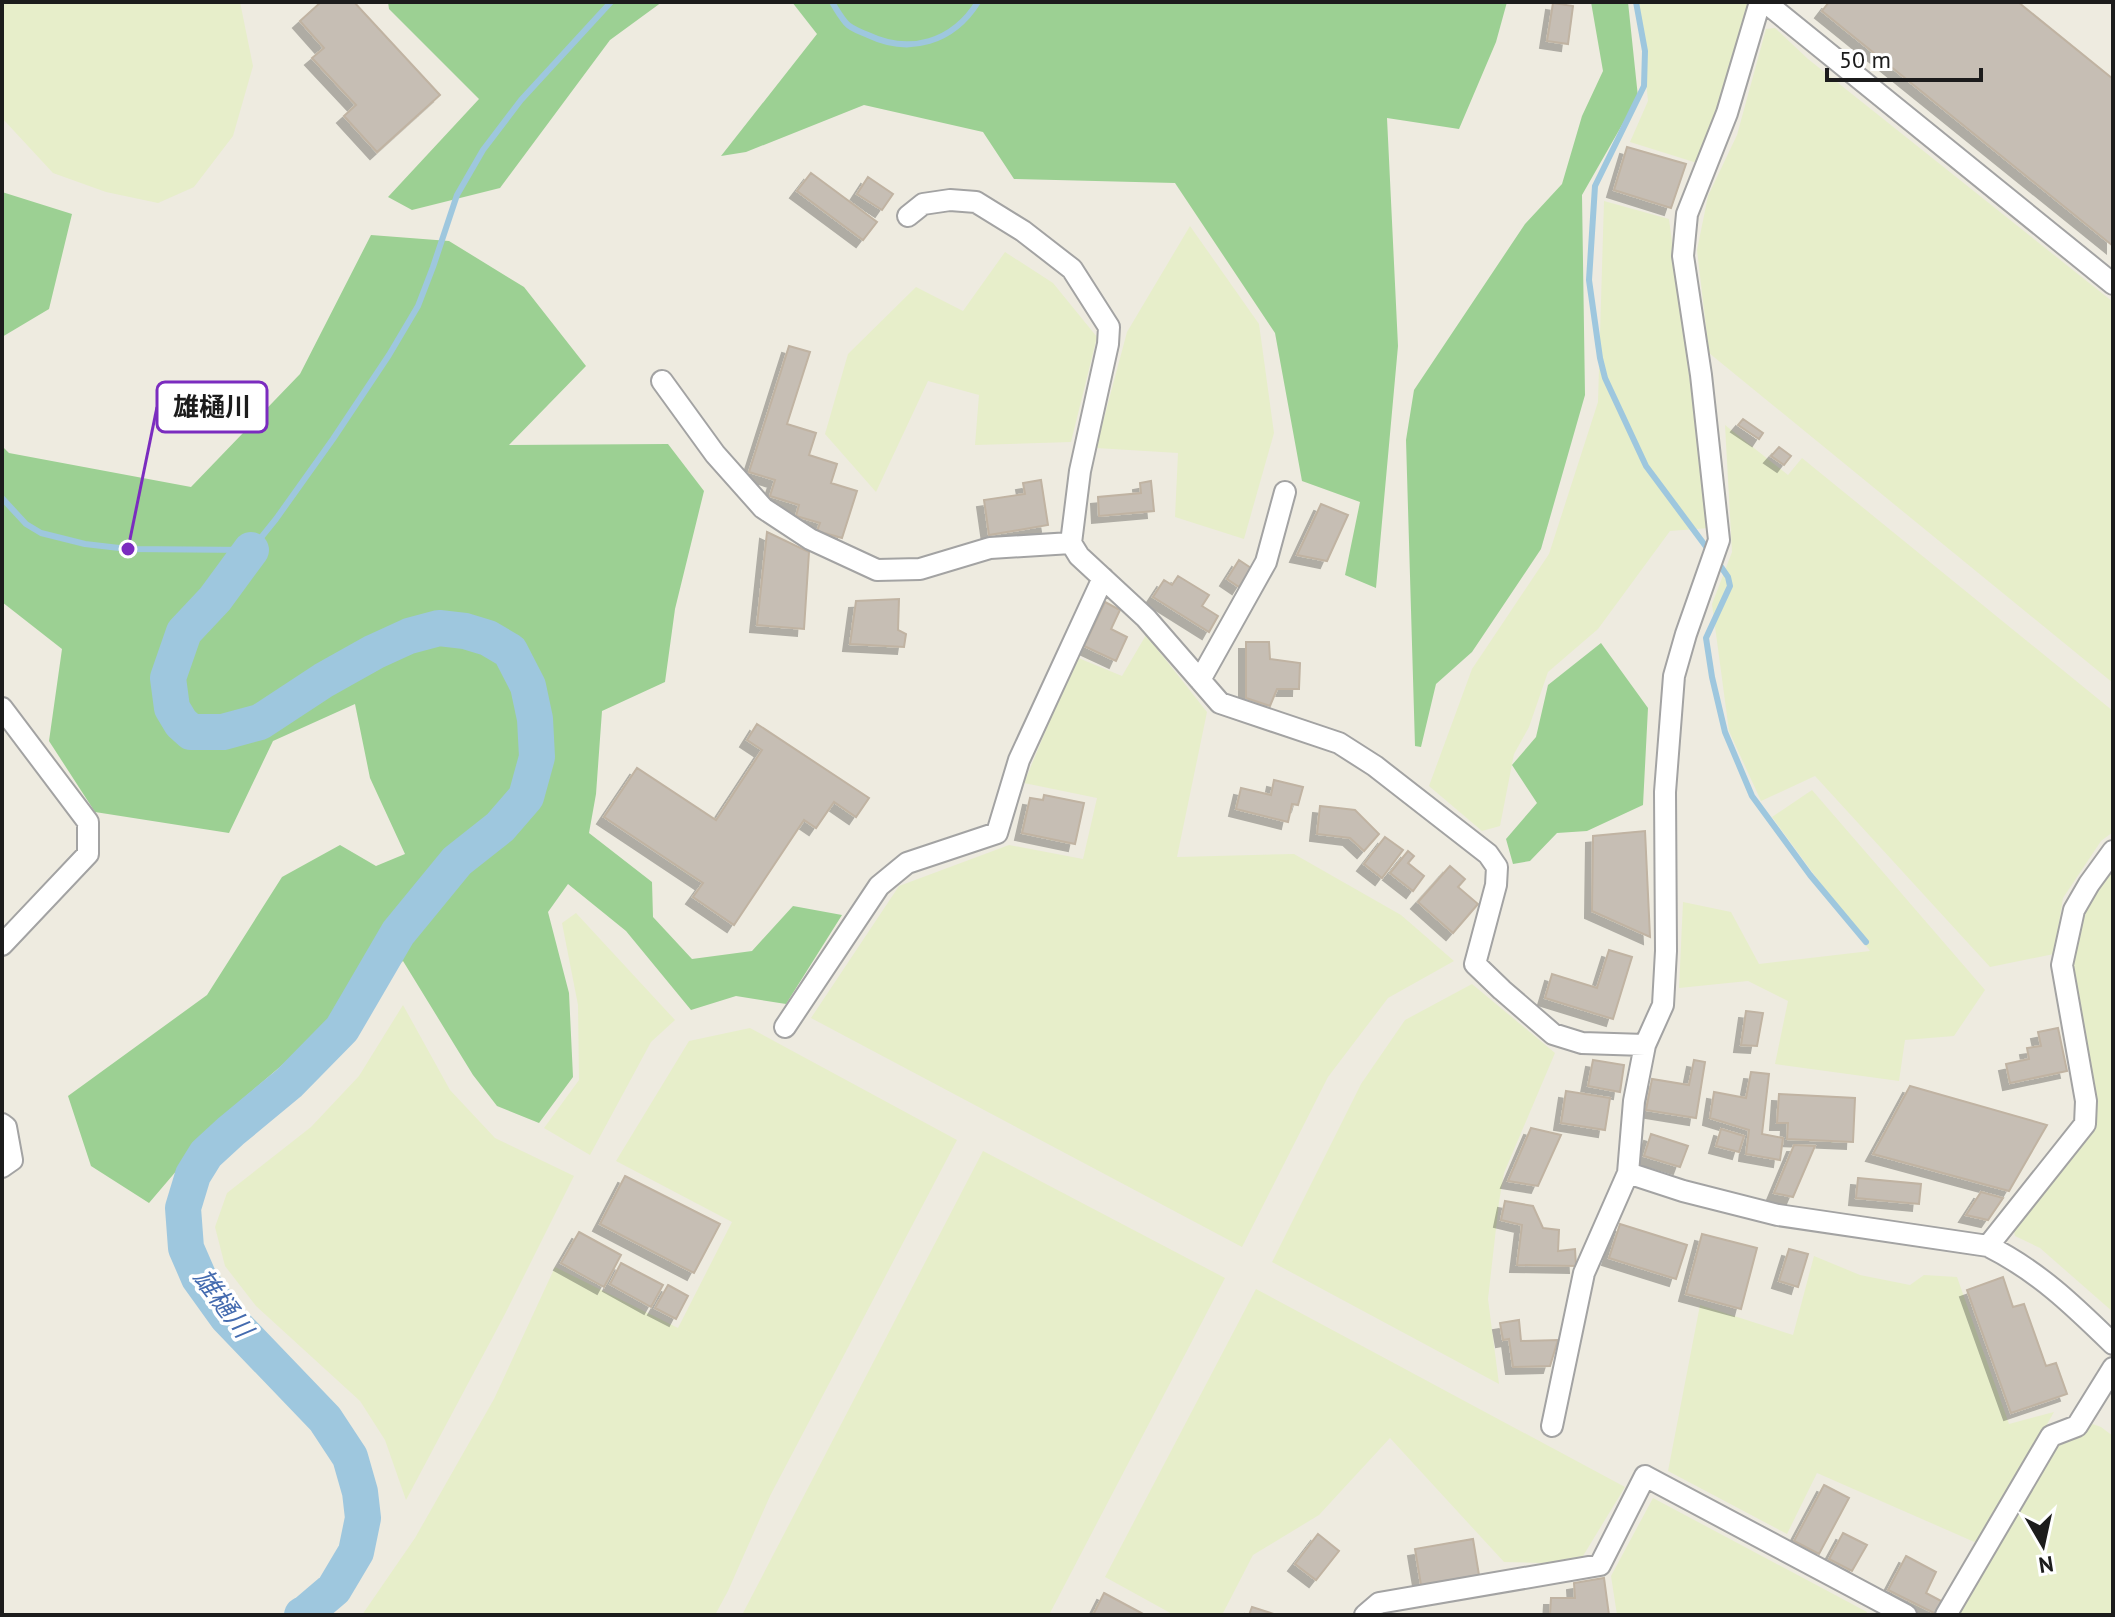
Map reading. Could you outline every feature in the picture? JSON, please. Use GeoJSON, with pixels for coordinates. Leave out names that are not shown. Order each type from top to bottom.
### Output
{"type":"FeatureCollection","features":[{"type":"Feature","properties":{"kind":"street"},"geometry":{"type":"LineString","coordinates":[[1552,1426],[1584,1273],[1628,1173],[1634,1101],[1645,1045],[1663,1005],[1666,951],[1665,792],[1674,676],[1719,540],[1701,375],[1683,256],[1687,214],[1727,113],[1762,2],[2113,284]]}},
{"type":"Feature","properties":{"kind":"street"},"geometry":{"type":"LineString","coordinates":[[908,216],[923,204],[950,200],[976,202],[1023,231],[1072,269],[1109,327],[1080,471],[1071,543],[1079,556],[1146,618],[1220,703],[1339,743],[1375,766],[1488,854],[1497,867],[1496,885],[1475,964],[1553,1034],[1582,1043],[1645,1045]]}},
{"type":"Feature","properties":{"kind":"street"},"geometry":{"type":"LineString","coordinates":[[662,381],[715,454],[763,508],[810,539],[877,570],[920,569],[990,548],[1071,543]]}},
{"type":"Feature","properties":{"kind":"street"},"geometry":{"type":"LineString","coordinates":[[1200,680],[1266,562],[1285,492]]}},
{"type":"Feature","properties":{"kind":"street"},"geometry":{"type":"LineString","coordinates":[[785,1027],[879,886],[907,863],[997,833],[1019,760],[1103,578]]}},
{"type":"Feature","properties":{"kind":"street"},"geometry":{"type":"LineString","coordinates":[[2,708],[88,822],[88,854],[2,945]]}},
{"type":"Feature","properties":{"kind":"street"},"geometry":{"type":"LineString","coordinates":[[1988,1246],[2085,1124],[2086,1101],[2062,965],[2074,910],[2113,851]]}},
{"type":"Feature","properties":{"kind":"street"},"geometry":{"type":"LineString","coordinates":[[2,1124],[6,1127],[12,1160],[2,1167]]}},
{"type":"Feature","properties":{"kind":"street"},"geometry":{"type":"LineString","coordinates":[[1628,1173],[1683,1191],[1778,1215],[1988,1246],[2042,1278],[2113,1344]]}},
{"type":"Feature","properties":{"kind":"street"},"geometry":{"type":"LineString","coordinates":[[1946,1615],[2051,1436],[2077,1426],[2113,1368]]}},
{"type":"Feature","properties":{"kind":"street"},"geometry":{"type":"LineString","coordinates":[[1365,1615],[1379,1603],[1600,1565],[1645,1476],[1906,1615]]}},
{"type":"Feature","properties":{"kind":"green space"},"geometry":{"type":"Polygon","coordinates":[[[2,2],[240,2],[253,66],[233,136],[194,187],[158,203],[106,192],[53,173],[2,118],[2,2]]]}},
{"type":"Feature","properties":{"kind":"green space"},"geometry":{"type":"Polygon","coordinates":[[[388,2],[662,2],[610,40],[500,188],[412,210],[388,197],[479,99],[389,9],[388,2]]]}},
{"type":"Feature","properties":{"kind":"green space"},"geometry":{"type":"Polygon","coordinates":[[[792,2],[1507,2],[1496,42],[1459,129],[1387,118],[1398,346],[1376,588],[1345,575],[1360,502],[1302,481],[1275,333],[1175,183],[1014,179],[983,132],[864,105],[746,152],[721,156],[817,34],[792,2]]]}},
{"type":"Feature","properties":{"kind":"green space"},"geometry":{"type":"Polygon","coordinates":[[[1591,2],[1628,2],[1638,97],[1582,195],[1585,395],[1541,549],[1472,652],[1436,684],[1421,747],[1415,746],[1406,440],[1414,390],[1525,224],[1562,184],[1582,116],[1603,71],[1591,2]]]}},
{"type":"Feature","properties":{"kind":"green space"},"geometry":{"type":"Polygon","coordinates":[[[1638,2],[1749,2],[1712,132],[1697,163],[1630,142],[1648,101],[1638,2]]]}},
{"type":"Feature","properties":{"kind":"green space"},"geometry":{"type":"Polygon","coordinates":[[[1775,28],[1808,59],[2113,302],[2113,683],[1709,353],[1697,250],[1708,196],[1737,135],[1766,29],[1775,28]]]}},
{"type":"Feature","properties":{"kind":"green space"},"geometry":{"type":"Polygon","coordinates":[[[2,192],[72,214],[49,309],[2,337],[2,192]]]}},
{"type":"Feature","properties":{"kind":"green space"},"geometry":{"type":"Polygon","coordinates":[[[1604,201],[1669,219],[1709,528],[1670,531],[1598,629],[1548,672],[1529,727],[1514,754],[1500,826],[1482,831],[1429,786],[1472,669],[1549,554],[1598,402],[1604,201]]]}},
{"type":"Feature","properties":{"kind":"green space"},"geometry":{"type":"Polygon","coordinates":[[[1190,226],[1259,324],[1274,433],[1244,539],[1175,517],[1178,453],[1096,448],[1127,332],[1190,226]]]}},
{"type":"Feature","properties":{"kind":"green space"},"geometry":{"type":"Polygon","coordinates":[[[371,235],[449,241],[524,287],[586,366],[509,445],[668,444],[704,491],[675,609],[665,682],[602,711],[596,794],[589,833],[652,882],[653,917],[692,959],[752,951],[793,906],[842,915],[786,1004],[736,996],[691,1010],[626,931],[568,884],[548,912],[569,993],[573,1077],[539,1123],[497,1106],[473,1075],[403,961],[224,1115],[149,1203],[91,1166],[68,1096],[207,995],[282,877],[340,845],[376,866],[405,854],[370,778],[355,704],[273,741],[229,833],[95,812],[49,741],[62,649],[2,602],[2,446],[9,453],[191,487],[300,374],[371,235]]]}},
{"type":"Feature","properties":{"kind":"green space"},"geometry":{"type":"Polygon","coordinates":[[[1005,252],[1053,283],[1097,337],[1071,442],[975,445],[979,395],[928,381],[876,492],[825,434],[848,354],[916,287],[963,311],[1005,252]]]}},
{"type":"Feature","properties":{"kind":"green space"},"geometry":{"type":"Polygon","coordinates":[[[1725,425],[1788,475],[1802,458],[2113,711],[2113,832],[2101,841],[2063,898],[2054,954],[1990,967],[1815,776],[1761,801],[1729,731],[1712,604],[1732,552],[1725,425]]]}},
{"type":"Feature","properties":{"kind":"green space"},"geometry":{"type":"Polygon","coordinates":[[[1146,635],[1207,712],[1177,857],[1294,854],[1401,915],[1454,961],[1388,998],[1328,1077],[1242,1247],[811,1018],[899,886],[1009,845],[1083,859],[1097,798],[1024,783],[1076,657],[1122,676],[1146,635]]]}},
{"type":"Feature","properties":{"kind":"green space"},"geometry":{"type":"Polygon","coordinates":[[[1601,643],[1648,708],[1643,805],[1587,831],[1557,833],[1530,861],[1513,864],[1506,839],[1537,803],[1512,765],[1536,737],[1548,685],[1601,643]]]}},
{"type":"Feature","properties":{"kind":"green space"},"geometry":{"type":"Polygon","coordinates":[[[1812,790],[1985,990],[1954,1036],[1905,1040],[1899,1081],[1775,1064],[1788,1001],[1748,981],[1679,988],[1683,902],[1731,912],[1759,964],[1870,951],[1772,817],[1812,790]]]}},
{"type":"Feature","properties":{"kind":"green space"},"geometry":{"type":"Polygon","coordinates":[[[2113,865],[2113,1312],[2040,1248],[2015,1236],[2013,1227],[2089,1133],[2071,967],[2086,904],[2113,865]]]}},
{"type":"Feature","properties":{"kind":"green space"},"geometry":{"type":"Polygon","coordinates":[[[576,913],[675,1020],[651,1042],[590,1155],[544,1128],[579,1080],[578,1005],[562,923],[576,913]]]}},
{"type":"Feature","properties":{"kind":"green space"},"geometry":{"type":"Polygon","coordinates":[[[1472,984],[1555,1053],[1504,1173],[1499,1202],[1488,1299],[1499,1384],[1272,1262],[1361,1084],[1405,1020],[1472,984]]]}},
{"type":"Feature","properties":{"kind":"green space"},"geometry":{"type":"Polygon","coordinates":[[[403,1005],[450,1090],[495,1138],[574,1176],[406,1500],[385,1440],[360,1401],[256,1306],[225,1266],[215,1227],[227,1193],[311,1127],[359,1076],[403,1005]]]}},
{"type":"Feature","properties":{"kind":"green space"},"geometry":{"type":"Polygon","coordinates":[[[750,1028],[957,1140],[770,1496],[715,1615],[362,1615],[415,1538],[494,1399],[555,1267],[678,1328],[732,1222],[616,1161],[689,1041],[750,1028]]]}},
{"type":"Feature","properties":{"kind":"green space"},"geometry":{"type":"Polygon","coordinates":[[[983,1151],[1225,1278],[1049,1615],[742,1615],[983,1151]]]}},
{"type":"Feature","properties":{"kind":"green space"},"geometry":{"type":"Polygon","coordinates":[[[1814,1256],[1860,1275],[1910,1285],[1924,1275],[1957,1277],[2009,1424],[2054,1412],[1979,1544],[1817,1473],[1787,1534],[1668,1471],[1700,1305],[1793,1335],[1814,1256]]]}},
{"type":"Feature","properties":{"kind":"green space"},"geometry":{"type":"Polygon","coordinates":[[[1256,1289],[1625,1487],[1583,1556],[1543,1563],[1504,1562],[1390,1438],[1319,1515],[1253,1555],[1222,1615],[1174,1615],[1105,1577],[1256,1289]]]}},
{"type":"Feature","properties":{"kind":"green space"},"geometry":{"type":"Polygon","coordinates":[[[2087,1422],[2113,1436],[2113,1615],[1953,1615],[2058,1442],[2087,1422]]]}},
{"type":"Feature","properties":{"kind":"green space"},"geometry":{"type":"Polygon","coordinates":[[[1653,1498],[1867,1612],[1866,1615],[1617,1615],[1611,1576],[1653,1498]]]}},
{"type":"Feature","properties":{"kind":"building"},"geometry":{"type":"Polygon","coordinates":[[[321,2],[354,2],[440,95],[377,152],[344,116],[356,105],[312,58],[324,48],[300,21],[321,2]]]}},
{"type":"Feature","properties":{"kind":"building"},"geometry":{"type":"Polygon","coordinates":[[[1829,2],[2018,2],[2113,79],[2113,246],[1822,11],[1829,2]]]}},
{"type":"Feature","properties":{"kind":"building"},"geometry":{"type":"Polygon","coordinates":[[[1553,3],[1573,6],[1568,44],[1547,41],[1553,3]]]}},
{"type":"Feature","properties":{"kind":"building"},"geometry":{"type":"Polygon","coordinates":[[[1627,147],[1686,164],[1671,208],[1614,190],[1627,147]]]}},
{"type":"Feature","properties":{"kind":"building"},"geometry":{"type":"Polygon","coordinates":[[[811,173],[877,222],[863,240],[797,191],[811,173]]]}},
{"type":"Feature","properties":{"kind":"building"},"geometry":{"type":"Polygon","coordinates":[[[868,177],[893,194],[882,210],[857,194],[868,177]]]}},
{"type":"Feature","properties":{"kind":"building"},"geometry":{"type":"Polygon","coordinates":[[[789,346],[810,352],[787,424],[816,433],[809,455],[837,464],[831,483],[857,491],[842,538],[817,531],[820,523],[796,516],[799,505],[770,496],[775,480],[749,472],[789,346]]]}},
{"type":"Feature","properties":{"kind":"building"},"geometry":{"type":"Polygon","coordinates":[[[1743,419],[1763,433],[1759,439],[1738,425],[1743,419]]]}},
{"type":"Feature","properties":{"kind":"building"},"geometry":{"type":"Polygon","coordinates":[[[1779,447],[1791,456],[1784,465],[1771,456],[1779,447]]]}},
{"type":"Feature","properties":{"kind":"building"},"geometry":{"type":"Polygon","coordinates":[[[1041,480],[1048,525],[989,535],[984,500],[1025,494],[1023,483],[1041,480]]]}},
{"type":"Feature","properties":{"kind":"building"},"geometry":{"type":"Polygon","coordinates":[[[1151,481],[1154,511],[1099,516],[1098,497],[1141,493],[1140,483],[1151,481]]]}},
{"type":"Feature","properties":{"kind":"building"},"geometry":{"type":"Polygon","coordinates":[[[1321,504],[1348,515],[1327,561],[1297,555],[1321,504]]]}},
{"type":"Feature","properties":{"kind":"building"},"geometry":{"type":"Polygon","coordinates":[[[767,532],[809,552],[804,629],[757,625],[767,532]]]}},
{"type":"Feature","properties":{"kind":"building"},"geometry":{"type":"Polygon","coordinates":[[[1239,560],[1251,568],[1239,587],[1227,579],[1239,560]]]}},
{"type":"Feature","properties":{"kind":"building"},"geometry":{"type":"Polygon","coordinates":[[[1178,576],[1209,595],[1202,606],[1218,616],[1209,632],[1153,597],[1164,580],[1172,585],[1178,576]]]}},
{"type":"Feature","properties":{"kind":"building"},"geometry":{"type":"Polygon","coordinates":[[[899,599],[898,630],[906,634],[904,647],[850,644],[856,601],[899,599]]]}},
{"type":"Feature","properties":{"kind":"building"},"geometry":{"type":"Polygon","coordinates":[[[1105,602],[1120,610],[1111,629],[1127,637],[1116,661],[1084,646],[1105,602]]]}},
{"type":"Feature","properties":{"kind":"building"},"geometry":{"type":"Polygon","coordinates":[[[1246,642],[1269,642],[1270,659],[1300,663],[1299,689],[1277,689],[1270,706],[1246,698],[1246,642]]]}},
{"type":"Feature","properties":{"kind":"building"},"geometry":{"type":"Polygon","coordinates":[[[757,724],[869,798],[856,817],[834,802],[816,828],[804,820],[734,925],[693,897],[703,883],[604,817],[637,768],[716,820],[762,750],[747,740],[757,724]]]}},
{"type":"Feature","properties":{"kind":"building"},"geometry":{"type":"Polygon","coordinates":[[[1274,780],[1303,787],[1298,805],[1292,804],[1288,822],[1236,809],[1241,788],[1271,795],[1274,780]]]}},
{"type":"Feature","properties":{"kind":"building"},"geometry":{"type":"Polygon","coordinates":[[[1044,795],[1084,803],[1075,844],[1022,833],[1030,798],[1043,800],[1044,795]]]}},
{"type":"Feature","properties":{"kind":"building"},"geometry":{"type":"Polygon","coordinates":[[[1320,806],[1355,810],[1379,834],[1364,851],[1350,838],[1317,834],[1320,806]]]}},
{"type":"Feature","properties":{"kind":"building"},"geometry":{"type":"Polygon","coordinates":[[[1645,831],[1650,937],[1592,911],[1593,836],[1645,831]]]}},
{"type":"Feature","properties":{"kind":"building"},"geometry":{"type":"Polygon","coordinates":[[[1385,837],[1403,850],[1382,878],[1364,864],[1385,837]]]}},
{"type":"Feature","properties":{"kind":"building"},"geometry":{"type":"Polygon","coordinates":[[[1408,851],[1414,856],[1408,863],[1424,876],[1413,891],[1390,873],[1408,851]]]}},
{"type":"Feature","properties":{"kind":"building"},"geometry":{"type":"Polygon","coordinates":[[[1450,866],[1465,879],[1458,887],[1478,904],[1453,933],[1418,902],[1450,866]]]}},
{"type":"Feature","properties":{"kind":"building"},"geometry":{"type":"Polygon","coordinates":[[[1609,950],[1632,957],[1613,1019],[1545,998],[1552,974],[1597,988],[1609,950]]]}},
{"type":"Feature","properties":{"kind":"building"},"geometry":{"type":"Polygon","coordinates":[[[1746,1011],[1763,1013],[1757,1046],[1741,1045],[1746,1011]]]}},
{"type":"Feature","properties":{"kind":"building"},"geometry":{"type":"Polygon","coordinates":[[[2058,1028],[2067,1071],[2010,1083],[2006,1064],[2029,1059],[2027,1048],[2041,1046],[2038,1032],[2058,1028]]]}},
{"type":"Feature","properties":{"kind":"building"},"geometry":{"type":"Polygon","coordinates":[[[1593,1060],[1624,1065],[1620,1092],[1588,1086],[1593,1060]]]}},
{"type":"Feature","properties":{"kind":"building"},"geometry":{"type":"Polygon","coordinates":[[[1694,1060],[1705,1062],[1696,1118],[1646,1110],[1652,1079],[1689,1085],[1694,1060]]]}},
{"type":"Feature","properties":{"kind":"building"},"geometry":{"type":"Polygon","coordinates":[[[1751,1072],[1769,1074],[1762,1134],[1783,1138],[1780,1160],[1746,1154],[1749,1130],[1710,1118],[1714,1092],[1746,1098],[1751,1072]]]}},
{"type":"Feature","properties":{"kind":"building"},"geometry":{"type":"Polygon","coordinates":[[[1910,1086],[2047,1125],[2009,1191],[1873,1154],[1910,1086]]]}},
{"type":"Feature","properties":{"kind":"building"},"geometry":{"type":"Polygon","coordinates":[[[1566,1091],[1610,1098],[1605,1130],[1561,1123],[1566,1091]]]}},
{"type":"Feature","properties":{"kind":"building"},"geometry":{"type":"Polygon","coordinates":[[[1779,1094],[1855,1098],[1853,1142],[1787,1139],[1788,1123],[1777,1123],[1779,1094]]]}},
{"type":"Feature","properties":{"kind":"building"},"geometry":{"type":"Polygon","coordinates":[[[1531,1128],[1561,1135],[1538,1186],[1508,1181],[1531,1128]]]}},
{"type":"Feature","properties":{"kind":"building"},"geometry":{"type":"Polygon","coordinates":[[[1721,1129],[1744,1136],[1739,1152],[1716,1146],[1721,1129]]]}},
{"type":"Feature","properties":{"kind":"building"},"geometry":{"type":"Polygon","coordinates":[[[1651,1134],[1688,1146],[1680,1167],[1644,1156],[1651,1134]]]}},
{"type":"Feature","properties":{"kind":"building"},"geometry":{"type":"Polygon","coordinates":[[[1794,1145],[1815,1146],[1793,1197],[1774,1193],[1794,1145]]]}},
{"type":"Feature","properties":{"kind":"building"},"geometry":{"type":"Polygon","coordinates":[[[625,1176],[720,1224],[694,1273],[600,1224],[625,1176]]]}},
{"type":"Feature","properties":{"kind":"building"},"geometry":{"type":"Polygon","coordinates":[[[1858,1178],[1921,1184],[1919,1204],[1856,1198],[1858,1178]]]}},
{"type":"Feature","properties":{"kind":"building"},"geometry":{"type":"Polygon","coordinates":[[[1981,1192],[2003,1198],[1988,1220],[1966,1215],[1981,1192]]]}},
{"type":"Feature","properties":{"kind":"building"},"geometry":{"type":"Polygon","coordinates":[[[1505,1201],[1533,1206],[1543,1228],[1559,1230],[1558,1251],[1575,1249],[1576,1266],[1517,1265],[1522,1225],[1501,1220],[1505,1201]]]}},
{"type":"Feature","properties":{"kind":"building"},"geometry":{"type":"Polygon","coordinates":[[[1620,1224],[1687,1245],[1676,1279],[1609,1258],[1620,1224]]]}},
{"type":"Feature","properties":{"kind":"building"},"geometry":{"type":"Polygon","coordinates":[[[579,1232],[621,1255],[604,1287],[561,1263],[579,1232]]]}},
{"type":"Feature","properties":{"kind":"building"},"geometry":{"type":"Polygon","coordinates":[[[1702,1234],[1757,1248],[1741,1309],[1686,1294],[1702,1234]]]}},
{"type":"Feature","properties":{"kind":"building"},"geometry":{"type":"Polygon","coordinates":[[[1789,1249],[1808,1254],[1798,1287],[1779,1281],[1789,1249]]]}},
{"type":"Feature","properties":{"kind":"building"},"geometry":{"type":"Polygon","coordinates":[[[621,1263],[663,1285],[651,1307],[610,1284],[621,1263]]]}},
{"type":"Feature","properties":{"kind":"building"},"geometry":{"type":"Polygon","coordinates":[[[2003,1277],[2013,1307],[2024,1304],[2046,1366],[2056,1363],[2067,1394],[2011,1413],[1967,1290],[2003,1277]]]}},
{"type":"Feature","properties":{"kind":"building"},"geometry":{"type":"Polygon","coordinates":[[[668,1285],[688,1296],[676,1319],[655,1308],[668,1285]]]}},
{"type":"Feature","properties":{"kind":"building"},"geometry":{"type":"Polygon","coordinates":[[[1519,1320],[1521,1341],[1558,1340],[1550,1366],[1513,1367],[1509,1339],[1503,1340],[1500,1323],[1519,1320]]]}},
{"type":"Feature","properties":{"kind":"building"},"geometry":{"type":"Polygon","coordinates":[[[1824,1485],[1849,1498],[1819,1554],[1794,1541],[1824,1485]]]}},
{"type":"Feature","properties":{"kind":"building"},"geometry":{"type":"Polygon","coordinates":[[[1843,1533],[1867,1545],[1852,1571],[1829,1559],[1843,1533]]]}},
{"type":"Feature","properties":{"kind":"building"},"geometry":{"type":"Polygon","coordinates":[[[1318,1534],[1339,1551],[1316,1580],[1295,1564],[1318,1534]]]}},
{"type":"Feature","properties":{"kind":"building"},"geometry":{"type":"Polygon","coordinates":[[[1473,1539],[1479,1575],[1421,1585],[1415,1549],[1473,1539]]]}},
{"type":"Feature","properties":{"kind":"building"},"geometry":{"type":"Polygon","coordinates":[[[1906,1556],[1936,1572],[1926,1593],[1943,1602],[1936,1614],[1888,1590],[1906,1556]]]}},
{"type":"Feature","properties":{"kind":"building"},"geometry":{"type":"Polygon","coordinates":[[[1604,1578],[1609,1615],[1550,1615],[1551,1598],[1575,1598],[1574,1583],[1604,1578]]]}},
{"type":"Feature","properties":{"kind":"building"},"geometry":{"type":"Polygon","coordinates":[[[1104,1593],[1145,1615],[1093,1615],[1104,1593]]]}},
{"type":"Feature","properties":{"kind":"building"},"geometry":{"type":"Polygon","coordinates":[[[1252,1607],[1277,1615],[1249,1615],[1252,1607]]]}},
{"type":"Feature","properties":{"kind":"waterway"},"geometry":{"type":"LineString","coordinates":[[2,498],[26,524],[41,533],[85,544],[128,549],[251,550],[333,439],[418,306],[457,195],[483,150],[521,100],[611,2]]}},
{"type":"Feature","properties":{"kind":"waterway"},"geometry":{"type":"LineString","coordinates":[[832,2],[851,27],[899,44],[915,44],[943,35],[968,16],[978,2]]}},
{"type":"Feature","properties":{"kind":"waterway"},"geometry":{"type":"LineString","coordinates":[[1636,2],[1645,51],[1644,86],[1595,186],[1589,280],[1605,378],[1646,466],[1710,552]]}},
{"type":"Feature","properties":{"kind":"waterway","name":"雄樋川"},"geometry":{"type":"LineString","coordinates":[[251,550],[215,599],[184,632],[168,678],[172,708],[191,732],[223,732],[260,722],[374,652],[409,636],[439,628],[488,638],[510,651],[528,686],[535,719],[537,757],[526,797],[500,827],[457,861],[398,933],[342,1029],[289,1083],[206,1154],[193,1175],[183,1208],[186,1248],[199,1278],[227,1317],[325,1419],[350,1457],[360,1492],[363,1518],[356,1552],[334,1589],[302,1615]]}},
{"type":"Feature","properties":{"kind":"waterway"},"geometry":{"type":"LineString","coordinates":[[1717,561],[1730,586],[1706,638],[1725,732],[1752,796],[1810,875],[1866,942]]}},
{"type":"Feature","properties":{"kind":"place","name":"雄樋川"},"geometry":{"type":"Point","coordinates":[128,549]}}]}
